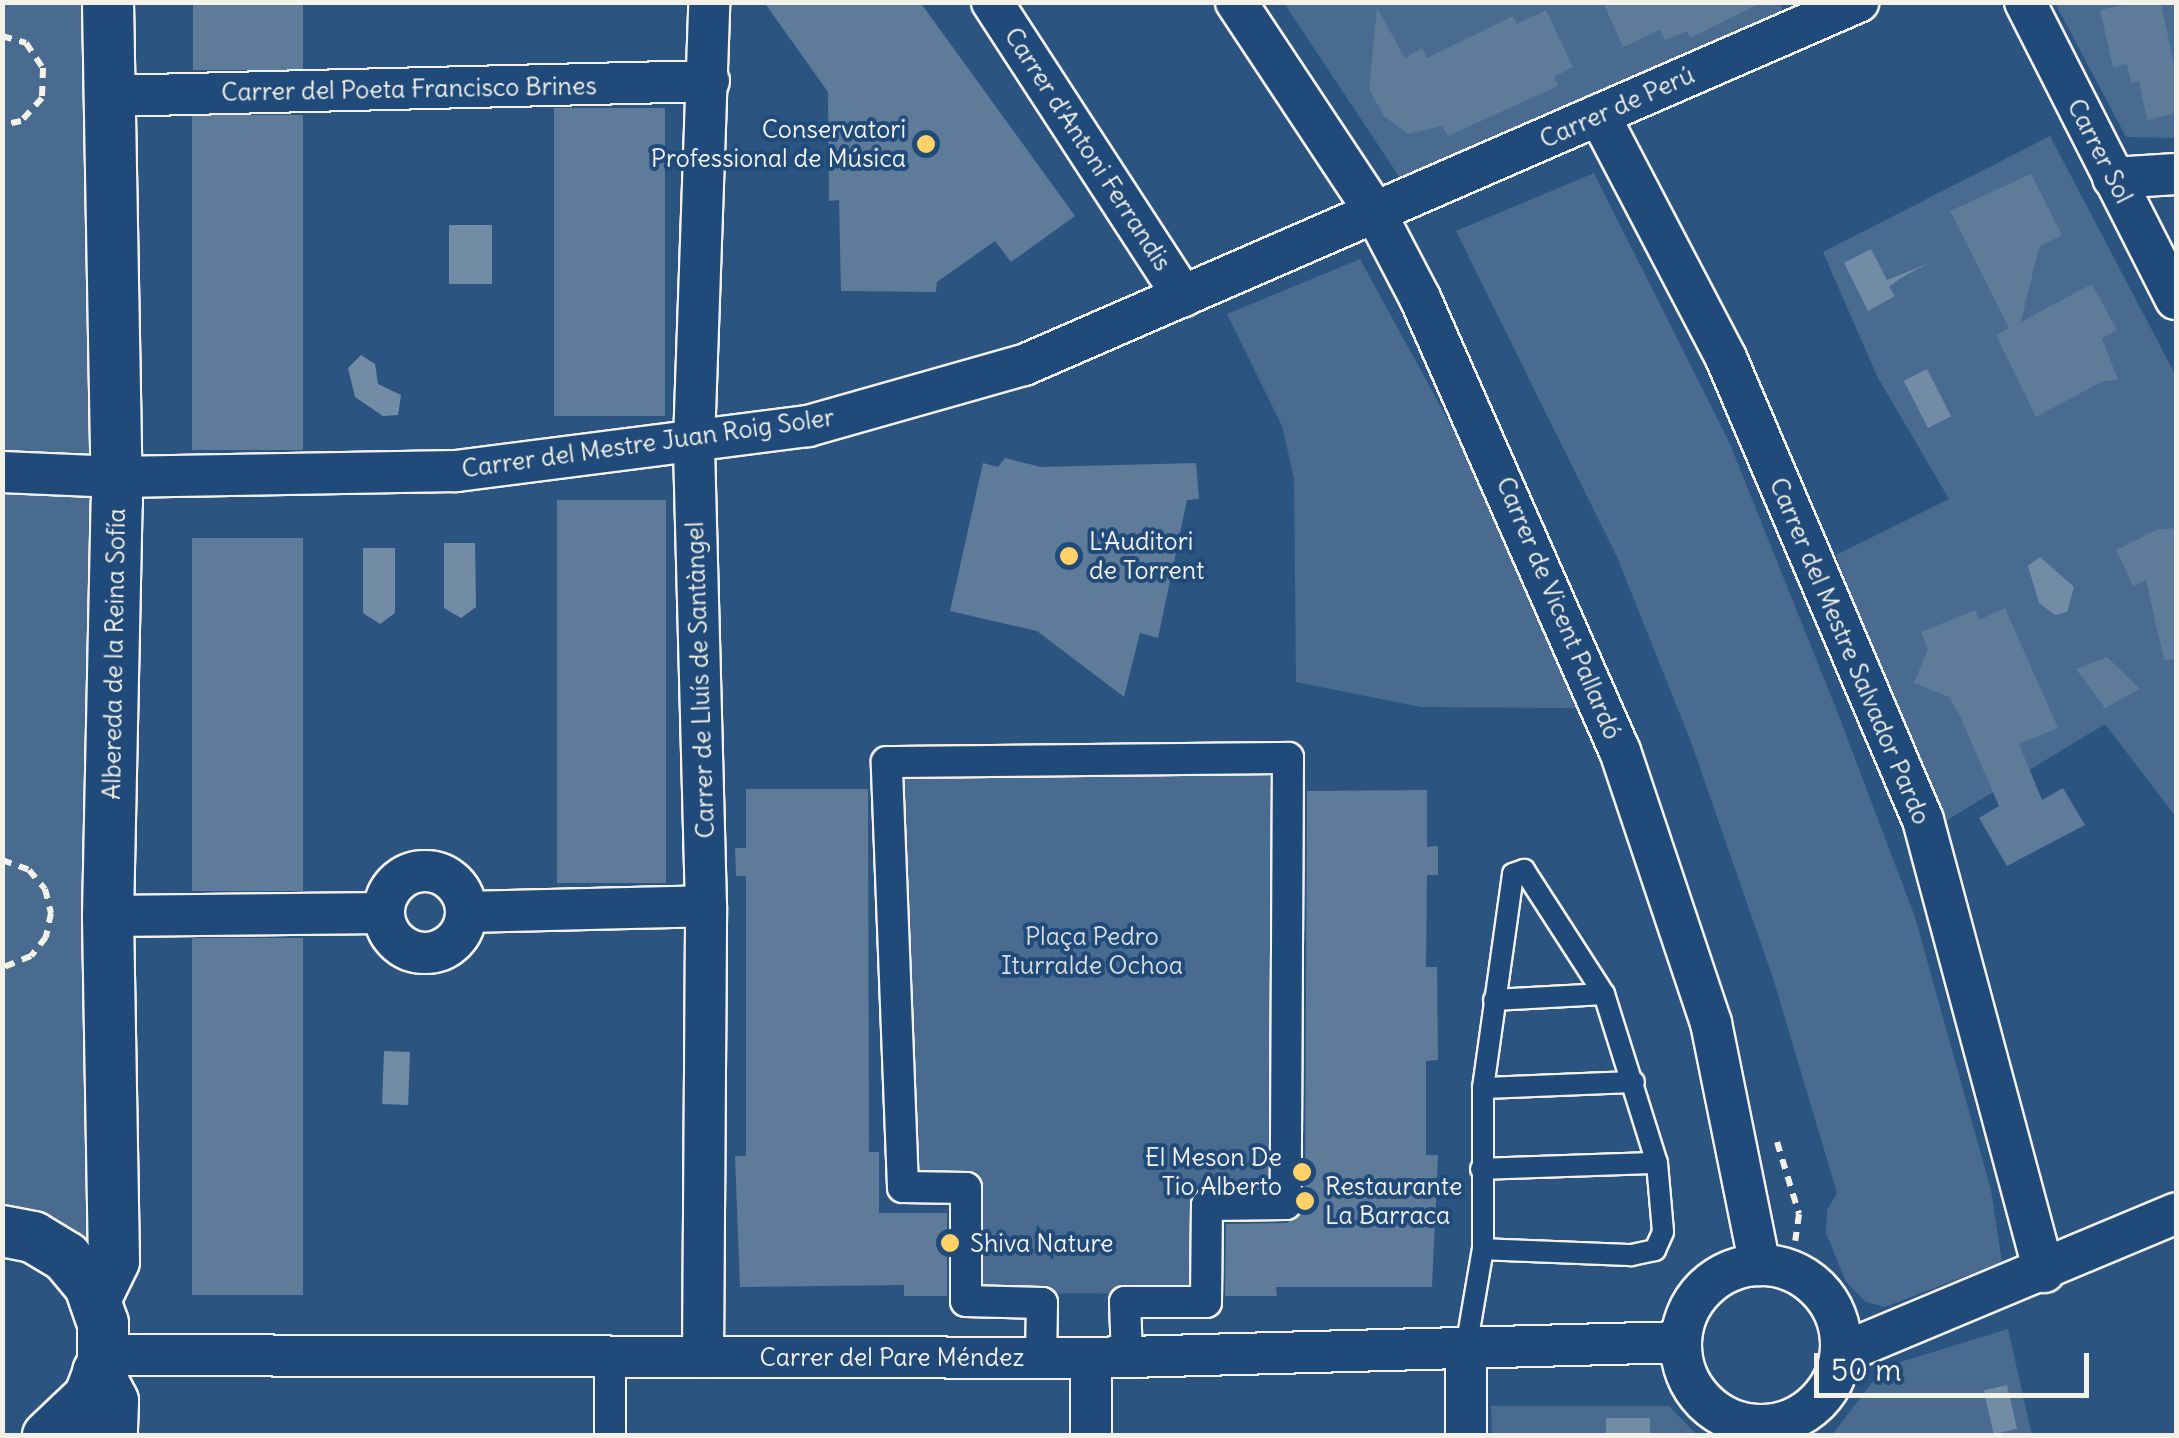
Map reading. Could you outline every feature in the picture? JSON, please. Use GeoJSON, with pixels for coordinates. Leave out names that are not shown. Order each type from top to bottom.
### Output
{"type":"FeatureCollection","features":[{"type":"Feature","properties":{"kind":"street","name":"Albereda de la Reina Sofía"},"geometry":{"type":"LineString","coordinates":[[95,1300],[114,1261],[108,916],[117,477],[108,2]]}},
{"type":"Feature","properties":{"kind":"street","name":"Carrer de Lluís de Santàngel"},"geometry":{"type":"LineString","coordinates":[[704,1358],[706,906],[694,442],[709,2]]}},
{"type":"Feature","properties":{"kind":"street","name":"Carrer d'Antoni Ferrandis"},"geometry":{"type":"LineString","coordinates":[[992,2],[1183,296]]}},
{"type":"Feature","properties":{"kind":"street","name":"Carrer de Vicent Pallardó"},"geometry":{"type":"LineString","coordinates":[[1236,2],[1375,212],[1524,522],[1620,751],[1711,1023],[1760,1265]]}},
{"type":"Feature","properties":{"kind":"street","name":"Carrer de Perú"},"geometry":{"type":"LineString","coordinates":[[1375,212],[1858,2]]}},
{"type":"Feature","properties":{"kind":"street","name":"Carrer Sol"},"geometry":{"type":"LineString","coordinates":[[2025,2],[2176,299]]}},
{"type":"Feature","properties":{"kind":"street","name":"Carrer del Poeta Francisco Brines"},"geometry":{"type":"LineString","coordinates":[[109,96],[709,81]]}},
{"type":"Feature","properties":{"kind":"street","name":"Carrer del Mestre Salvador Pardo"},"geometry":{"type":"LineString","coordinates":[[1598,115],[1726,358],[1923,820],[2044,1272]]}},
{"type":"Feature","properties":{"kind":"street"},"geometry":{"type":"LineString","coordinates":[[2113,178],[2176,174]]}},
{"type":"Feature","properties":{"kind":"street","name":"Carrer del Mestre Juan Roig Soler"},"geometry":{"type":"LineString","coordinates":[[2,472],[117,477],[456,471],[808,426],[1024,365],[1375,212]]}},
{"type":"Feature","properties":{"kind":"street"},"geometry":{"type":"LineString","coordinates":[[1040,1358],[1042,1303],[966,1301],[966,1188],[903,1187],[888,762],[1288,758],[1286,1204],[1207,1205],[1206,1302],[1125,1302],[1091,1436]]}},
{"type":"Feature","properties":{"kind":"street"},"geometry":{"type":"LineString","coordinates":[[424,870],[445,876],[461,891],[466,912],[461,933],[446,948],[426,954],[405,948],[389,934],[383,913],[388,892],[404,876],[424,870]]}},
{"type":"Feature","properties":{"kind":"street"},"geometry":{"type":"LineString","coordinates":[[466,912],[706,906]]}},
{"type":"Feature","properties":{"kind":"street"},"geometry":{"type":"LineString","coordinates":[[108,916],[383,913]]}},
{"type":"Feature","properties":{"kind":"street"},"geometry":{"type":"LineString","coordinates":[[1842,1353],[2176,1214]]}},
{"type":"Feature","properties":{"kind":"street"},"geometry":{"type":"LineString","coordinates":[[2,1231],[33,1237],[66,1256],[95,1300],[101,1363],[113,1401],[112,1436]]}},
{"type":"Feature","properties":{"kind":"street"},"geometry":{"type":"LineString","coordinates":[[1760,1265],[1806,1278],[1833,1309],[1842,1353],[1821,1400],[1776,1429],[1733,1421],[1709,1407],[1684,1370],[1680,1342],[1690,1306],[1708,1284],[1733,1270],[1760,1265]]}},
{"type":"Feature","properties":{"kind":"street","name":"Carrer del Pare Méndez"},"geometry":{"type":"LineString","coordinates":[[101,1363],[610,1356],[1040,1358],[1680,1342]]}},
{"type":"Feature","properties":{"kind":"street"},"geometry":{"type":"LineString","coordinates":[[1466,1348],[1466,1436]]}},
{"type":"Feature","properties":{"kind":"street"},"geometry":{"type":"LineString","coordinates":[[610,1356],[610,1436]]}},
{"type":"Feature","properties":{"kind":"street"},"geometry":{"type":"LineString","coordinates":[[48,1436],[89,1397],[101,1363]]}},
{"type":"Feature","properties":{"kind":"lane"},"geometry":{"type":"LineString","coordinates":[[1466,1348],[1483,1250],[1484,1088],[1494,1000],[1514,874],[1524,870],[1604,994],[1657,1163],[1662,1232],[1655,1250],[1631,1255],[1483,1250]]}},
{"type":"Feature","properties":{"kind":"lane"},"geometry":{"type":"LineString","coordinates":[[1494,1000],[1604,994]]}},
{"type":"Feature","properties":{"kind":"lane"},"geometry":{"type":"LineString","coordinates":[[1484,1088],[1634,1082]]}},
{"type":"Feature","properties":{"kind":"lane"},"geometry":{"type":"LineString","coordinates":[[1482,1169],[1657,1163]]}},
{"type":"Feature","properties":{"kind":"path"},"geometry":{"type":"LineString","coordinates":[[2,36],[26,43],[43,68],[42,98],[21,121],[2,125]]}},
{"type":"Feature","properties":{"kind":"path"},"geometry":{"type":"LineString","coordinates":[[2,860],[29,870],[45,889],[51,913],[46,937],[31,956],[2,968]]}},
{"type":"Feature","properties":{"kind":"green space"},"geometry":{"type":"Polygon","coordinates":[[[1779,2],[1786,20],[1421,184],[1400,178],[1284,3],[1779,2]]]}},
{"type":"Feature","properties":{"kind":"green space"},"geometry":{"type":"Polygon","coordinates":[[[2,3],[95,3],[113,1253],[39,1221],[3,1218],[2,3]]]}},
{"type":"Feature","properties":{"kind":"green space"},"geometry":{"type":"Polygon","coordinates":[[[2055,3],[2176,3],[2176,138],[2126,137],[2055,3]]]}},
{"type":"Feature","properties":{"kind":"green space"},"geometry":{"type":"Polygon","coordinates":[[[2050,136],[2176,376],[2176,817],[2105,724],[1939,825],[1836,555],[1949,499],[1877,376],[1823,252],[2050,136]]]}},
{"type":"Feature","properties":{"kind":"green space"},"geometry":{"type":"Polygon","coordinates":[[[1594,173],[1730,444],[1837,711],[1915,917],[1991,1190],[2002,1262],[1885,1307],[1866,1302],[1846,1282],[1826,1233],[1827,1210],[1837,1193],[1773,978],[1691,742],[1617,557],[1456,231],[1594,173]]]}},
{"type":"Feature","properties":{"kind":"green space"},"geometry":{"type":"Polygon","coordinates":[[[1360,259],[1455,433],[1577,708],[1421,707],[1296,682],[1294,478],[1282,426],[1227,314],[1360,259]]]}},
{"type":"Feature","properties":{"kind":"green space","name":"Plaça Pedro Iturralde Ochoa"},"geometry":{"type":"Polygon","coordinates":[[[1281,761],[1278,1195],[1202,1195],[1200,1294],[971,1293],[972,1183],[913,1180],[897,765],[1281,761]]]}},
{"type":"Feature","properties":{"kind":"green space"},"geometry":{"type":"Polygon","coordinates":[[[2008,1329],[2032,1435],[1831,1436],[1884,1367],[2008,1329]]]}},
{"type":"Feature","properties":{"kind":"green space"},"geometry":{"type":"Polygon","coordinates":[[[1491,1406],[1669,1406],[1697,1435],[1492,1435],[1491,1406]]]}},
{"type":"Feature","properties":{"kind":"shaded area"},"geometry":{"type":"Polygon","coordinates":[[[449,225],[492,225],[492,284],[449,284],[449,225]]]}},
{"type":"Feature","properties":{"kind":"shaded area"},"geometry":{"type":"Polygon","coordinates":[[[1871,249],[1887,280],[1929,263],[1889,287],[1895,296],[1868,311],[1844,263],[1871,249]]]}},
{"type":"Feature","properties":{"kind":"shaded area"},"geometry":{"type":"Polygon","coordinates":[[[361,355],[375,364],[378,384],[401,395],[398,415],[383,416],[355,397],[348,368],[361,355]]]}},
{"type":"Feature","properties":{"kind":"shaded area"},"geometry":{"type":"Polygon","coordinates":[[[1927,369],[1951,416],[1928,428],[1904,381],[1927,369]]]}},
{"type":"Feature","properties":{"kind":"shaded area"},"geometry":{"type":"Polygon","coordinates":[[[444,543],[475,543],[476,607],[461,618],[444,608],[444,543]]]}},
{"type":"Feature","properties":{"kind":"shaded area"},"geometry":{"type":"Polygon","coordinates":[[[363,548],[395,548],[395,613],[380,624],[363,613],[363,548]]]}},
{"type":"Feature","properties":{"kind":"shaded area"},"geometry":{"type":"Polygon","coordinates":[[[2040,557],[2074,587],[2067,612],[2055,615],[2039,603],[2028,566],[2040,557]]]}},
{"type":"Feature","properties":{"kind":"shaded area"},"geometry":{"type":"Polygon","coordinates":[[[384,1051],[410,1052],[408,1105],[382,1104],[384,1051]]]}},
{"type":"Feature","properties":{"kind":"shaded area"},"geometry":{"type":"Polygon","coordinates":[[[2007,1385],[2017,1429],[1994,1434],[1984,1390],[2007,1385]]]}},
{"type":"Feature","properties":{"kind":"shaded area"},"geometry":{"type":"Polygon","coordinates":[[[1606,1418],[1650,1418],[1650,1435],[1606,1435],[1606,1418]]]}},
{"type":"Feature","properties":{"kind":"building"},"geometry":{"type":"Polygon","coordinates":[[[193,2],[303,2],[303,70],[193,70],[193,2]]]}},
{"type":"Feature","properties":{"kind":"building","name":"Conservatori Professional de Música"},"geometry":{"type":"Polygon","coordinates":[[[764,2],[920,2],[1075,216],[1011,262],[995,241],[937,282],[936,292],[841,291],[839,200],[829,201],[828,92],[764,2]]]}},
{"type":"Feature","properties":{"kind":"building"},"geometry":{"type":"Polygon","coordinates":[[[1603,2],[1763,2],[1690,38],[1687,31],[1665,40],[1660,30],[1623,47],[1603,2]]]}},
{"type":"Feature","properties":{"kind":"building"},"geometry":{"type":"Polygon","coordinates":[[[2135,2],[2161,2],[2176,76],[2176,113],[2147,120],[2139,81],[2131,83],[2127,64],[2113,67],[2100,10],[2135,2]]]}},
{"type":"Feature","properties":{"kind":"building"},"geometry":{"type":"Polygon","coordinates":[[[1377,8],[1405,58],[1422,48],[1427,58],[1513,16],[1517,24],[1546,10],[1573,67],[1554,77],[1558,86],[1448,136],[1442,126],[1408,134],[1384,116],[1369,89],[1377,8]]]}},
{"type":"Feature","properties":{"kind":"building"},"geometry":{"type":"Polygon","coordinates":[[[554,108],[665,108],[665,416],[554,416],[554,108]]]}},
{"type":"Feature","properties":{"kind":"building"},"geometry":{"type":"Polygon","coordinates":[[[192,115],[303,115],[303,450],[192,450],[192,115]]]}},
{"type":"Feature","properties":{"kind":"building"},"geometry":{"type":"Polygon","coordinates":[[[2031,174],[2062,235],[2039,247],[2021,322],[2092,284],[2117,330],[2102,338],[2118,380],[2103,381],[2036,417],[1996,335],[2009,328],[1950,211],[2031,174]]]}},
{"type":"Feature","properties":{"kind":"building","name":"L'Auditori de Torrent"},"geometry":{"type":"Polygon","coordinates":[[[1005,458],[1041,467],[1196,463],[1199,499],[1187,500],[1158,638],[1140,633],[1124,697],[1037,631],[950,611],[983,463],[998,467],[1005,458]]]}},
{"type":"Feature","properties":{"kind":"building"},"geometry":{"type":"Polygon","coordinates":[[[557,500],[666,500],[666,883],[557,883],[557,500]]]}},
{"type":"Feature","properties":{"kind":"building"},"geometry":{"type":"Polygon","coordinates":[[[2176,528],[2176,659],[2164,660],[2146,580],[2133,586],[2116,550],[2156,530],[2176,528]]]}},
{"type":"Feature","properties":{"kind":"building"},"geometry":{"type":"Polygon","coordinates":[[[192,538],[303,538],[303,891],[192,891],[192,538]]]}},
{"type":"Feature","properties":{"kind":"building"},"geometry":{"type":"Polygon","coordinates":[[[2005,608],[2058,728],[2019,744],[2042,800],[2063,788],[2085,825],[2007,866],[1979,818],[1999,806],[1960,716],[1949,697],[1914,683],[1928,649],[1921,632],[1975,610],[1979,620],[2005,608]]]}},
{"type":"Feature","properties":{"kind":"building"},"geometry":{"type":"Polygon","coordinates":[[[2107,657],[2140,689],[2105,708],[2076,669],[2107,657]]]}},
{"type":"Feature","properties":{"kind":"building"},"geometry":{"type":"Polygon","coordinates":[[[746,789],[868,789],[869,1152],[879,1152],[879,1213],[947,1213],[947,1296],[904,1296],[904,1285],[740,1287],[735,1156],[746,1156],[746,876],[736,876],[735,848],[746,848],[746,789]]]}},
{"type":"Feature","properties":{"kind":"building"},"geometry":{"type":"Polygon","coordinates":[[[1427,790],[1427,847],[1438,846],[1438,875],[1427,875],[1426,967],[1437,967],[1438,1060],[1426,1061],[1426,1155],[1438,1155],[1432,1287],[1276,1287],[1277,1296],[1225,1296],[1226,1224],[1287,1223],[1305,1205],[1307,791],[1427,790]]]}},
{"type":"Feature","properties":{"kind":"building"},"geometry":{"type":"Polygon","coordinates":[[[192,938],[303,938],[303,1295],[192,1295],[192,938]]]}},
{"type":"Feature","properties":{"kind":"place","name":"Conservatori Professional de Música"},"geometry":{"type":"Point","coordinates":[926,144]}},
{"type":"Feature","properties":{"kind":"place","name":"L'Auditori de Torrent"},"geometry":{"type":"Point","coordinates":[1069,556]}},
{"type":"Feature","properties":{"kind":"place","name":"El Meson De Tio Alberto"},"geometry":{"type":"Point","coordinates":[1302,1172]}},
{"type":"Feature","properties":{"kind":"place","name":"Restaurante La Barraca"},"geometry":{"type":"Point","coordinates":[1305,1201]}},
{"type":"Feature","properties":{"kind":"place","name":"Shiva Nature"},"geometry":{"type":"Point","coordinates":[950,1243]}}]}
